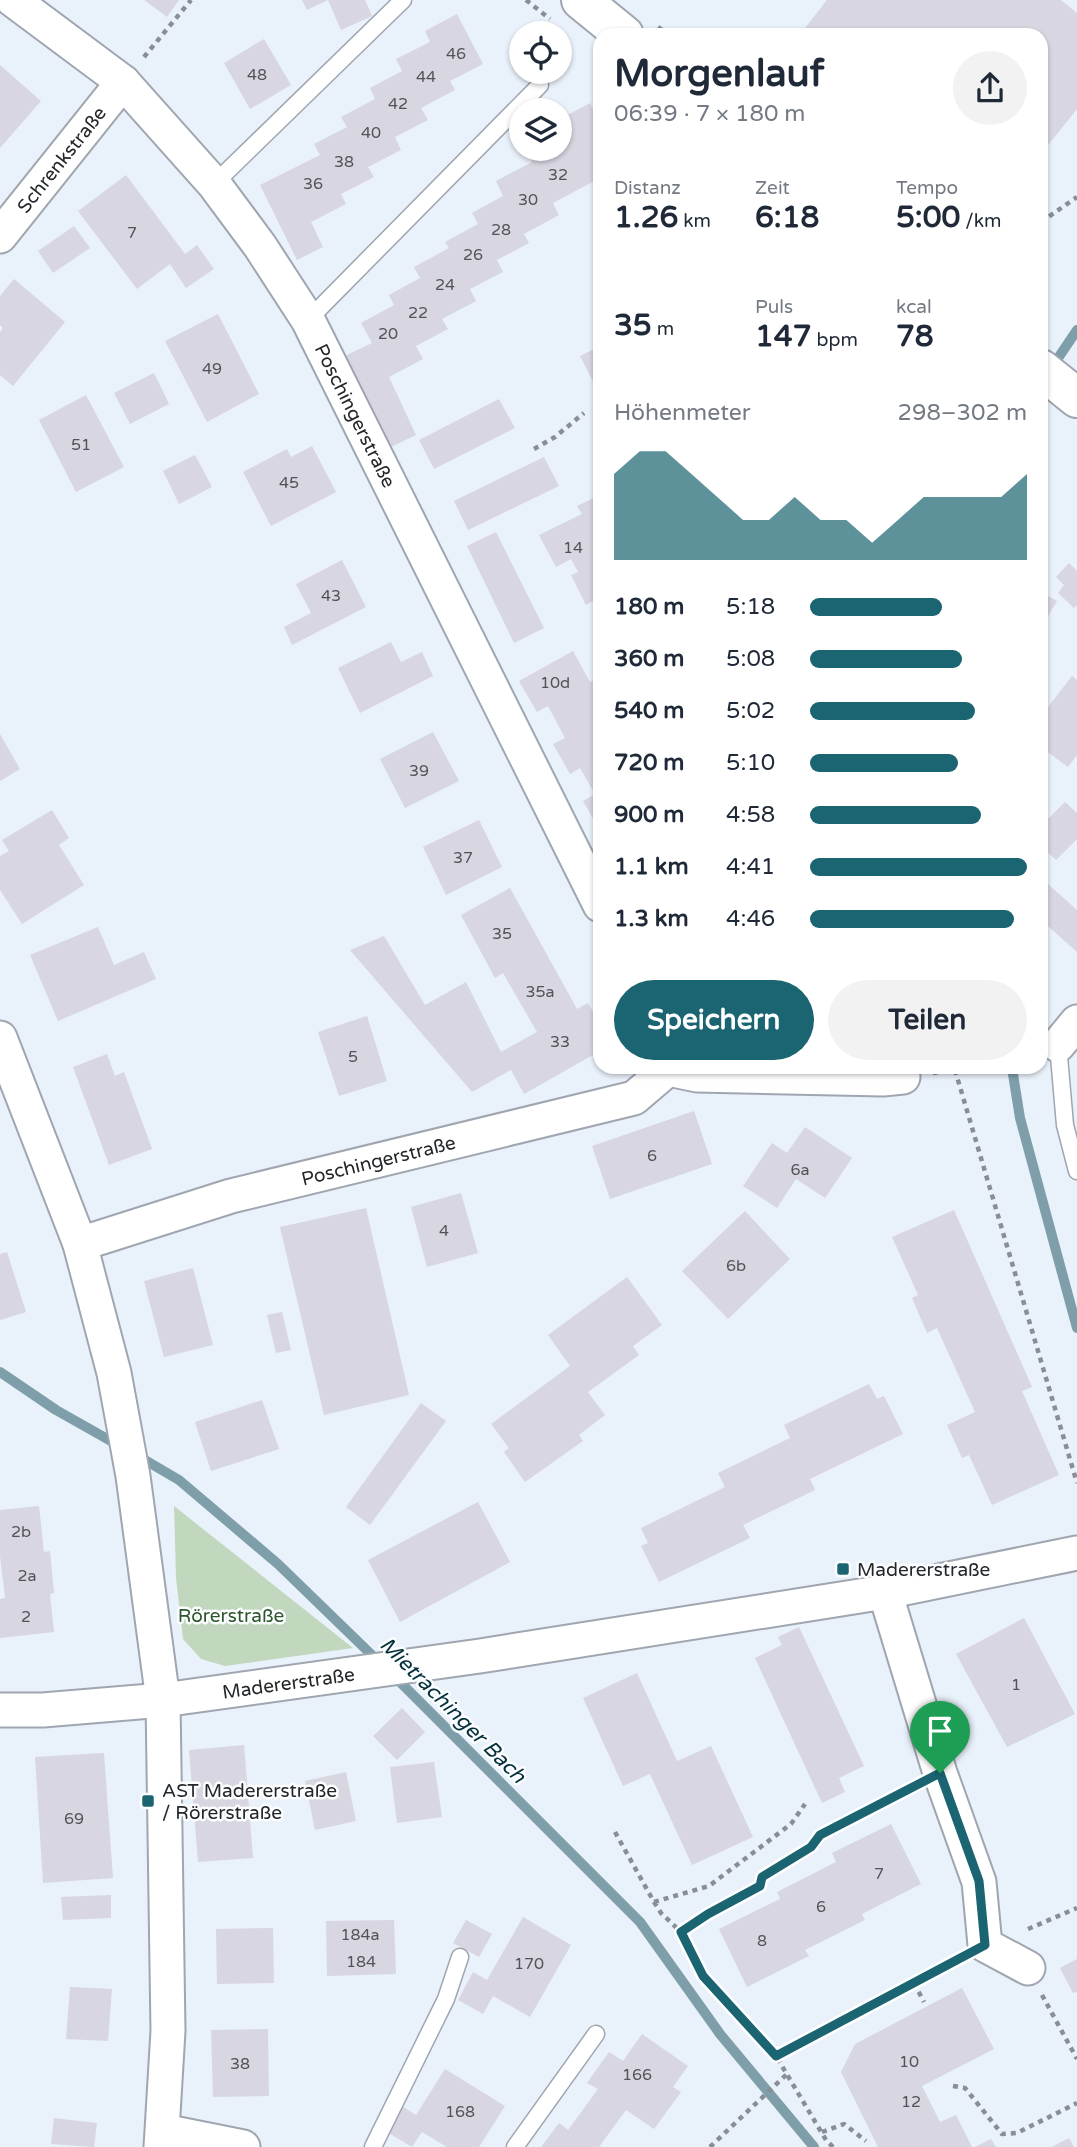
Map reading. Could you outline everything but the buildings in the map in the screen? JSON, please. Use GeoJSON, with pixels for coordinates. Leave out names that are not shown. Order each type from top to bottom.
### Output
{"type":"FeatureCollection","features":[{"type":"Feature","properties":{"kind":"main road"},"geometry":{"type":"LineString","coordinates":[[581,0],[615,28]]}},
{"type":"Feature","properties":{"kind":"main road"},"geometry":{"type":"LineString","coordinates":[[1048,375],[1077,398]]}},
{"type":"Feature","properties":{"kind":"street","name":"Poschingerstraße"},"geometry":{"type":"LineString","coordinates":[[13,0],[123,82],[214,184],[260,246],[308,320],[593,891]]}},
{"type":"Feature","properties":{"kind":"street","name":"Schrenkstraße"},"geometry":{"type":"LineString","coordinates":[[0,236],[123,82]]}},
{"type":"Feature","properties":{"kind":"street"},"geometry":{"type":"LineString","coordinates":[[0,1038],[80,1244],[114,1373],[132,1476],[163,1700],[168,2031],[162,2139],[243,2147]]}},
{"type":"Feature","properties":{"kind":"street","name":"Poschingerstraße"},"geometry":{"type":"LineString","coordinates":[[80,1244],[231,1196],[634,1098],[661,1074]]}},
{"type":"Feature","properties":{"kind":"street"},"geometry":{"type":"LineString","coordinates":[[690,1074],[883,1079],[903,1077]]}},
{"type":"Feature","properties":{"kind":"street","name":"Madererstraße"},"geometry":{"type":"LineString","coordinates":[[0,1710],[43,1710],[163,1700],[405,1667],[885,1592],[1077,1553]]}},
{"type":"Feature","properties":{"kind":"street"},"geometry":{"type":"LineString","coordinates":[[885,1592],[940,1773],[979,1881],[985,1945],[1028,1968]]}},
{"type":"Feature","properties":{"kind":"lane"},"geometry":{"type":"LineString","coordinates":[[214,184],[403,0]]}},
{"type":"Feature","properties":{"kind":"lane"},"geometry":{"type":"LineString","coordinates":[[308,320],[540,85]]}},
{"type":"Feature","properties":{"kind":"lane"},"geometry":{"type":"LineString","coordinates":[[1068,1033],[1065,1125],[1077,1171]]}},
{"type":"Feature","properties":{"kind":"lane"},"geometry":{"type":"LineString","coordinates":[[373,2147],[446,1999],[460,1956]]}},
{"type":"Feature","properties":{"kind":"lane"},"geometry":{"type":"LineString","coordinates":[[515,2147],[596,2034]]}},
{"type":"Feature","properties":{"kind":"path"},"geometry":{"type":"LineString","coordinates":[[123,82],[191,0]]}},
{"type":"Feature","properties":{"kind":"path"},"geometry":{"type":"LineString","coordinates":[[1048,217],[1077,197]]}},
{"type":"Feature","properties":{"kind":"path"},"geometry":{"type":"LineString","coordinates":[[534,449],[555,438],[584,414]]}},
{"type":"Feature","properties":{"kind":"path"},"geometry":{"type":"LineString","coordinates":[[956,1074],[1077,1483]]}},
{"type":"Feature","properties":{"kind":"path"},"geometry":{"type":"LineString","coordinates":[[681,1932],[760,1886],[762,1877],[811,1847],[820,1835],[940,1773]]}},
{"type":"Feature","properties":{"kind":"path"},"geometry":{"type":"LineString","coordinates":[[654,1902],[709,1886],[791,1824],[805,1804]]}},
{"type":"Feature","properties":{"kind":"path"},"geometry":{"type":"LineString","coordinates":[[615,1832],[661,1913],[681,1932],[703,1976],[776,2056],[821,2132],[833,2147]]}},
{"type":"Feature","properties":{"kind":"path"},"geometry":{"type":"LineString","coordinates":[[776,2056],[985,1945],[1077,1909]]}},
{"type":"Feature","properties":{"kind":"path"},"geometry":{"type":"LineString","coordinates":[[1028,1968],[1077,2059]]}},
{"type":"Feature","properties":{"kind":"path"},"geometry":{"type":"LineString","coordinates":[[914,1983],[924,2002]]}},
{"type":"Feature","properties":{"kind":"path"},"geometry":{"type":"LineString","coordinates":[[710,2147],[787,2074]]}},
{"type":"Feature","properties":{"kind":"path"},"geometry":{"type":"LineString","coordinates":[[953,2086],[965,2088],[1002,2134],[1017,2133],[1077,2104]]}},
{"type":"Feature","properties":{"kind":"path"},"geometry":{"type":"LineString","coordinates":[[821,2132],[844,2124],[866,2141]]}},
{"type":"Feature","properties":{"kind":"green space","name":"Rörerstraße"},"geometry":{"type":"Polygon","coordinates":[[[174,1506],[353,1648],[225,1666],[201,1659],[183,1639],[176,1578],[174,1506]]]}},
{"type":"Feature","properties":{"kind":"waterway"},"geometry":{"type":"LineString","coordinates":[[1052,367],[1077,330]]}},
{"type":"Feature","properties":{"kind":"waterway"},"geometry":{"type":"LineString","coordinates":[[1013,1074],[1020,1118],[1077,1328]]}},
{"type":"Feature","properties":{"kind":"waterway","name":"Mietrachinger Bach"},"geometry":{"type":"LineString","coordinates":[[0,1372],[56,1410],[118,1445]]}},
{"type":"Feature","properties":{"kind":"waterway","name":"Mietrachinger Bach"},"geometry":{"type":"LineString","coordinates":[[138,1456],[179,1480],[278,1564],[378,1661]]}},
{"type":"Feature","properties":{"kind":"waterway","name":"Mietrachinger Bach"},"geometry":{"type":"LineString","coordinates":[[392,1674],[640,1922],[720,2034],[814,2147]]}},
{"type":"Feature","properties":{"kind":"place","name":"Madererstraße"},"geometry":{"type":"Point","coordinates":[843,1569]}},
{"type":"Feature","properties":{"kind":"place","name":"AST Madererstraße / Rörerstraße"},"geometry":{"type":"Point","coordinates":[148,1801]}},
{"type":"Feature","properties":{"kind":"route"},"geometry":{"type":"LineString","coordinates":[[940,1773],[979,1881],[985,1945],[776,2056],[703,1976],[681,1932],[760,1886],[762,1877],[811,1847],[820,1835],[940,1773]]}}]}
